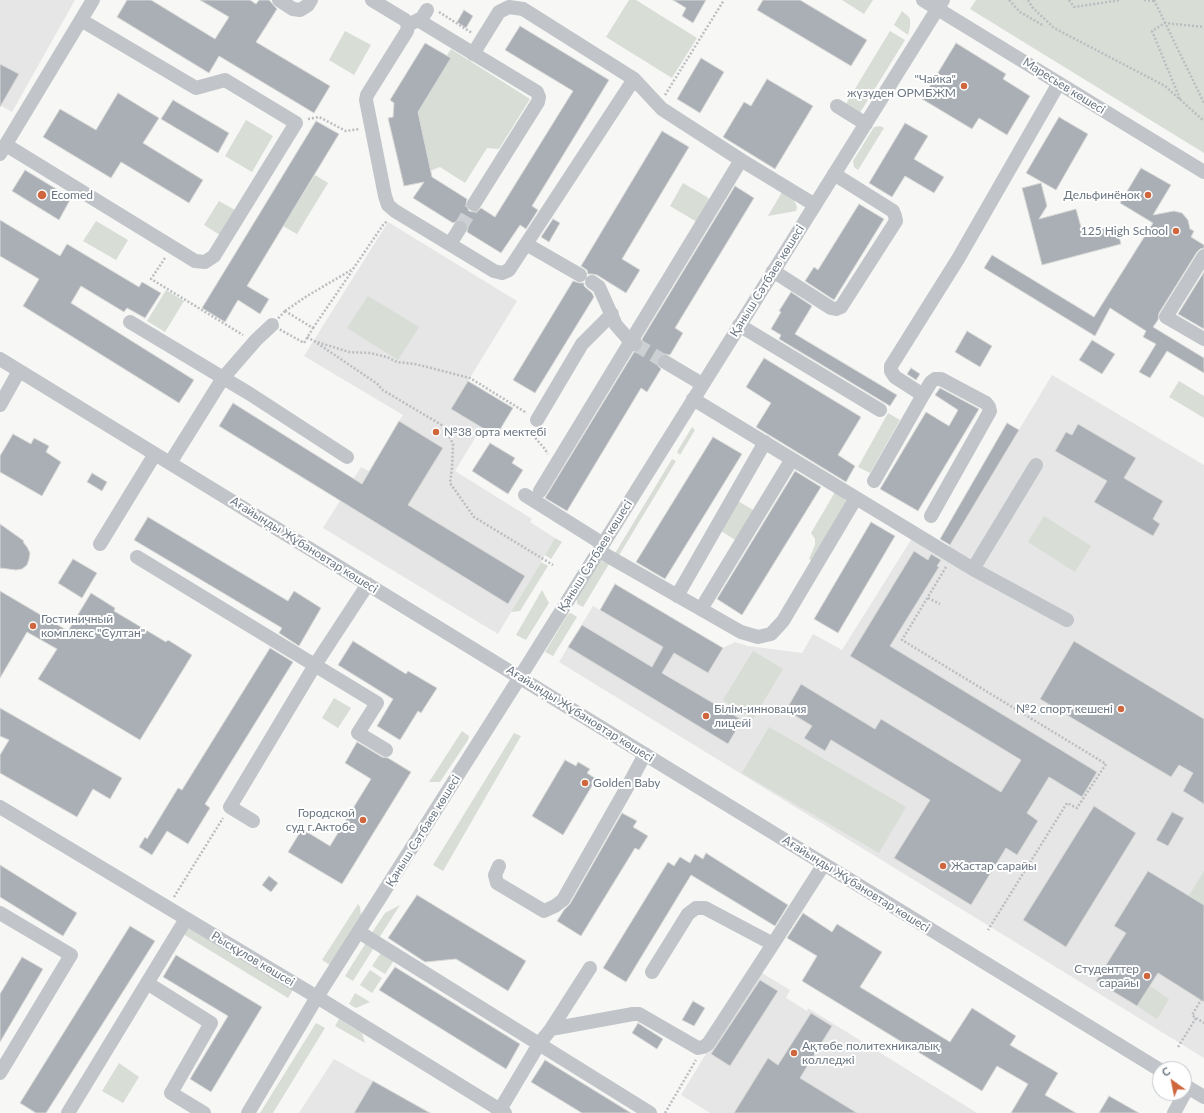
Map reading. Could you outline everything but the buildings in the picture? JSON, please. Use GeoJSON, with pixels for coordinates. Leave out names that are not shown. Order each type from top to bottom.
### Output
{"type":"FeatureCollection","features":[{"type":"Feature","properties":{"kind":"street"},"geometry":{"type":"LineString","coordinates":[[81,20],[196,88],[226,80],[296,122],[214,256],[205,262],[195,261],[3,150],[81,20],[94,0]]}},
{"type":"Feature","properties":{"kind":"street"},"geometry":{"type":"LineString","coordinates":[[279,0],[293,9],[300,10],[308,5],[311,0]]}},
{"type":"Feature","properties":{"kind":"street"},"geometry":{"type":"LineString","coordinates":[[372,0],[405,20],[418,18],[473,54],[537,92],[539,97],[538,102],[474,204]]}},
{"type":"Feature","properties":{"kind":"street","name":"Маресьев көшесі"},"geometry":{"type":"LineString","coordinates":[[923,0],[941,5],[1059,83],[1204,172]]}},
{"type":"Feature","properties":{"kind":"street","name":"Қаныш Сәтбаев көшесі"},"geometry":{"type":"LineString","coordinates":[[248,1113],[317,997],[520,677],[702,384],[941,5]]}},
{"type":"Feature","properties":{"kind":"street"},"geometry":{"type":"LineString","coordinates":[[473,54],[499,12],[509,7],[523,10],[634,80],[662,109],[741,160],[815,204]]}},
{"type":"Feature","properties":{"kind":"street"},"geometry":{"type":"LineString","coordinates":[[418,18],[407,31],[367,95],[366,100],[384,196],[388,205],[395,211],[494,271],[502,273],[509,270],[634,80]]}},
{"type":"Feature","properties":{"kind":"street"},"geometry":{"type":"LineString","coordinates":[[923,395],[895,377],[891,371],[891,366],[958,259],[1059,83]]}},
{"type":"Feature","properties":{"kind":"street"},"geometry":{"type":"LineString","coordinates":[[837,106],[866,124]]}},
{"type":"Feature","properties":{"kind":"street"},"geometry":{"type":"LineString","coordinates":[[540,491],[632,343],[741,160]]}},
{"type":"Feature","properties":{"kind":"street"},"geometry":{"type":"LineString","coordinates":[[773,271],[830,308],[836,309],[841,307],[896,220],[893,211],[834,174]]}},
{"type":"Feature","properties":{"kind":"street"},"geometry":{"type":"LineString","coordinates":[[450,244],[460,228]]}},
{"type":"Feature","properties":{"kind":"street"},"geometry":{"type":"LineString","coordinates":[[526,244],[599,287],[616,325],[632,343]]}},
{"type":"Feature","properties":{"kind":"street"},"geometry":{"type":"LineString","coordinates":[[1204,256],[1166,317],[1204,339]]}},
{"type":"Feature","properties":{"kind":"street"},"geometry":{"type":"LineString","coordinates":[[531,423],[582,344],[612,314]]}},
{"type":"Feature","properties":{"kind":"street"},"geometry":{"type":"LineString","coordinates":[[130,322],[250,394],[347,457]]}},
{"type":"Feature","properties":{"kind":"street"},"geometry":{"type":"LineString","coordinates":[[170,463],[223,378],[254,342],[272,325]]}},
{"type":"Feature","properties":{"kind":"street"},"geometry":{"type":"LineString","coordinates":[[739,325],[880,410]]}},
{"type":"Feature","properties":{"kind":"street","name":"Ағайынды Жұбановтар көшесі"},"geometry":{"type":"LineString","coordinates":[[0,359],[1152,1065]]}},
{"type":"Feature","properties":{"kind":"street"},"geometry":{"type":"LineString","coordinates":[[665,362],[702,384]]}},
{"type":"Feature","properties":{"kind":"street"},"geometry":{"type":"LineString","coordinates":[[0,405],[20,371]]}},
{"type":"Feature","properties":{"kind":"street"},"geometry":{"type":"LineString","coordinates":[[874,481],[931,382],[936,379],[941,379],[986,403],[990,411],[932,516]]}},
{"type":"Feature","properties":{"kind":"street"},"geometry":{"type":"LineString","coordinates":[[693,399],[952,557],[1066,620]]}},
{"type":"Feature","properties":{"kind":"street"},"geometry":{"type":"LineString","coordinates":[[677,596],[765,442]]}},
{"type":"Feature","properties":{"kind":"street"},"geometry":{"type":"LineString","coordinates":[[100,544],[156,454]]}},
{"type":"Feature","properties":{"kind":"street"},"geometry":{"type":"LineString","coordinates":[[701,609],[792,459]]}},
{"type":"Feature","properties":{"kind":"street"},"geometry":{"type":"LineString","coordinates":[[973,569],[1036,465]]}},
{"type":"Feature","properties":{"kind":"street"},"geometry":{"type":"LineString","coordinates":[[525,495],[601,548],[677,596],[741,632],[758,637],[771,634],[783,621],[856,498]]}},
{"type":"Feature","properties":{"kind":"street"},"geometry":{"type":"LineString","coordinates":[[137,557],[377,704],[358,733],[386,750]]}},
{"type":"Feature","properties":{"kind":"street"},"geometry":{"type":"LineString","coordinates":[[253,821],[230,807],[315,665],[368,584]]}},
{"type":"Feature","properties":{"kind":"street"},"geometry":{"type":"LineString","coordinates":[[499,866],[495,875],[497,883],[544,911],[563,900],[645,754]]}},
{"type":"Feature","properties":{"kind":"street","name":"Рысқұлов көшсеі"},"geometry":{"type":"LineString","coordinates":[[0,807],[317,997],[501,1112]]}},
{"type":"Feature","properties":{"kind":"street"},"geometry":{"type":"LineString","coordinates":[[551,1029],[639,1014],[698,1048],[708,1044],[824,864]]}},
{"type":"Feature","properties":{"kind":"street"},"geometry":{"type":"LineString","coordinates":[[652,972],[688,914],[696,908],[705,908],[773,944]]}},
{"type":"Feature","properties":{"kind":"street"},"geometry":{"type":"LineString","coordinates":[[0,913],[71,955],[0,1073]]}},
{"type":"Feature","properties":{"kind":"street"},"geometry":{"type":"LineString","coordinates":[[68,1113],[186,919]]}},
{"type":"Feature","properties":{"kind":"street"},"geometry":{"type":"LineString","coordinates":[[359,932],[650,1113]]}},
{"type":"Feature","properties":{"kind":"street"},"geometry":{"type":"LineString","coordinates":[[501,1112],[539,1044],[551,1029],[590,968]]}},
{"type":"Feature","properties":{"kind":"street"},"geometry":{"type":"LineString","coordinates":[[147,983],[211,1023],[171,1093],[204,1113]]}},
{"type":"Feature","properties":{"kind":"street"},"geometry":{"type":"LineString","coordinates":[[1192,1090],[1204,1097]]}},
{"type":"Feature","properties":{"kind":"street"},"geometry":{"type":"LineString","coordinates":[[1174,1113],[1179,1101]]}},
{"type":"Feature","properties":{"kind":"path"},"geometry":{"type":"LineString","coordinates":[[659,105],[724,0]]}},
{"type":"Feature","properties":{"kind":"path"},"geometry":{"type":"LineString","coordinates":[[1009,0],[1020,12],[1044,26]]}},
{"type":"Feature","properties":{"kind":"path"},"geometry":{"type":"LineString","coordinates":[[1028,0],[1032,7],[1054,28],[1165,86],[1204,121]]}},
{"type":"Feature","properties":{"kind":"path"},"geometry":{"type":"LineString","coordinates":[[1069,0],[1074,7],[1121,0]]}},
{"type":"Feature","properties":{"kind":"path"},"geometry":{"type":"LineString","coordinates":[[1144,0],[1154,0],[1204,103]]}},
{"type":"Feature","properties":{"kind":"path"},"geometry":{"type":"LineString","coordinates":[[418,18],[434,9],[481,39]]}},
{"type":"Feature","properties":{"kind":"path"},"geometry":{"type":"LineString","coordinates":[[1180,100],[1152,31],[1165,24],[1204,27]]}},
{"type":"Feature","properties":{"kind":"path"},"geometry":{"type":"LineString","coordinates":[[296,122],[319,116],[346,131],[371,127]]}},
{"type":"Feature","properties":{"kind":"path"},"geometry":{"type":"LineString","coordinates":[[353,269],[306,296],[285,311],[272,325],[304,343],[383,225],[395,211]]}},
{"type":"Feature","properties":{"kind":"path"},"geometry":{"type":"LineString","coordinates":[[172,247],[151,279],[254,342]]}},
{"type":"Feature","properties":{"kind":"path"},"geometry":{"type":"LineString","coordinates":[[285,311],[313,328]]}},
{"type":"Feature","properties":{"kind":"path"},"geometry":{"type":"LineString","coordinates":[[307,337],[380,385],[381,389],[445,427],[453,444],[450,483],[474,517],[553,565]]}},
{"type":"Feature","properties":{"kind":"path"},"geometry":{"type":"LineString","coordinates":[[314,341],[349,352],[370,352],[388,357],[397,362],[415,364],[470,378],[525,412],[551,459]]}},
{"type":"Feature","properties":{"kind":"path"},"geometry":{"type":"LineString","coordinates":[[952,557],[902,640],[1106,764],[1077,808],[1067,802],[988,930]]}},
{"type":"Feature","properties":{"kind":"path"},"geometry":{"type":"LineString","coordinates":[[928,598],[940,604]]}},
{"type":"Feature","properties":{"kind":"path"},"geometry":{"type":"LineString","coordinates":[[167,908],[230,807]]}},
{"type":"Feature","properties":{"kind":"path"},"geometry":{"type":"LineString","coordinates":[[1201,1000],[1192,1015],[1204,1023]]}},
{"type":"Feature","properties":{"kind":"path"},"geometry":{"type":"LineString","coordinates":[[1178,1047],[1196,1018]]}},
{"type":"Feature","properties":{"kind":"path"},"geometry":{"type":"LineString","coordinates":[[665,1113],[703,1047]]}},
{"type":"Feature","properties":{"kind":"shaded area"},"geometry":{"type":"Polygon","coordinates":[[[0,0],[75,0],[12,112],[0,105],[0,0]]]}},
{"type":"Feature","properties":{"kind":"shaded area"},"geometry":{"type":"Polygon","coordinates":[[[629,0],[636,0],[697,38],[672,78],[606,37],[629,0]]]}},
{"type":"Feature","properties":{"kind":"shaded area"},"geometry":{"type":"Polygon","coordinates":[[[842,0],[873,0],[864,14],[842,0]]]}},
{"type":"Feature","properties":{"kind":"shaded area"},"geometry":{"type":"Polygon","coordinates":[[[976,0],[1204,0],[1204,153],[970,9],[976,0]]]}},
{"type":"Feature","properties":{"kind":"shaded area"},"geometry":{"type":"Polygon","coordinates":[[[902,11],[910,19],[908,35],[894,25],[902,11]]]}},
{"type":"Feature","properties":{"kind":"shaded area"},"geometry":{"type":"Polygon","coordinates":[[[345,31],[371,45],[354,75],[329,60],[345,31]]]}},
{"type":"Feature","properties":{"kind":"shaded area"},"geometry":{"type":"Polygon","coordinates":[[[890,31],[905,40],[858,116],[844,107],[890,31]]]}},
{"type":"Feature","properties":{"kind":"shaded area"},"geometry":{"type":"Polygon","coordinates":[[[451,49],[530,99],[499,149],[487,148],[465,183],[440,167],[430,171],[418,112],[451,58],[447,55],[451,49]]]}},
{"type":"Feature","properties":{"kind":"shaded area"},"geometry":{"type":"Polygon","coordinates":[[[246,120],[273,136],[252,172],[225,156],[246,120]]]}},
{"type":"Feature","properties":{"kind":"shaded area"},"geometry":{"type":"Polygon","coordinates":[[[880,126],[884,128],[858,170],[854,167],[853,161],[874,127],[880,126]]]}},
{"type":"Feature","properties":{"kind":"shaded area"},"geometry":{"type":"Polygon","coordinates":[[[315,175],[328,183],[297,234],[283,226],[315,175]]]}},
{"type":"Feature","properties":{"kind":"shaded area"},"geometry":{"type":"Polygon","coordinates":[[[683,183],[709,199],[697,222],[670,206],[683,183]]]}},
{"type":"Feature","properties":{"kind":"shaded area"},"geometry":{"type":"Polygon","coordinates":[[[782,192],[794,200],[797,207],[796,211],[768,216],[782,192]]]}},
{"type":"Feature","properties":{"kind":"shaded area"},"geometry":{"type":"Polygon","coordinates":[[[219,201],[235,210],[220,235],[204,225],[219,201]]]}},
{"type":"Feature","properties":{"kind":"shaded area"},"geometry":{"type":"Polygon","coordinates":[[[96,221],[128,240],[116,260],[83,241],[96,221]]]}},
{"type":"Feature","properties":{"kind":"shaded area","name":"№38 орта мектебі"},"geometry":{"type":"Polygon","coordinates":[[[388,222],[517,301],[468,381],[513,408],[496,436],[481,428],[455,471],[532,519],[530,522],[555,538],[498,634],[323,528],[361,467],[369,471],[403,415],[304,356],[388,222]]]}},
{"type":"Feature","properties":{"kind":"shaded area"},"geometry":{"type":"Polygon","coordinates":[[[166,290],[184,301],[165,332],[147,321],[166,290]]]}},
{"type":"Feature","properties":{"kind":"shaded area"},"geometry":{"type":"Polygon","coordinates":[[[368,296],[419,327],[398,360],[347,328],[368,296]]]}},
{"type":"Feature","properties":{"kind":"shaded area"},"geometry":{"type":"Polygon","coordinates":[[[1052,375],[1204,465],[1204,1058],[559,662],[593,606],[600,610],[615,584],[723,648],[735,642],[748,646],[802,653],[813,634],[842,650],[916,532],[946,551],[1052,375]]]}},
{"type":"Feature","properties":{"kind":"shaded area"},"geometry":{"type":"Polygon","coordinates":[[[1179,381],[1204,396],[1204,418],[1169,397],[1179,381]]]}},
{"type":"Feature","properties":{"kind":"shaded area"},"geometry":{"type":"Polygon","coordinates":[[[888,413],[900,420],[870,473],[858,467],[888,413]]]}},
{"type":"Feature","properties":{"kind":"shaded area"},"geometry":{"type":"Polygon","coordinates":[[[692,427],[695,430],[680,455],[677,452],[692,427]]]}},
{"type":"Feature","properties":{"kind":"shaded area"},"geometry":{"type":"Polygon","coordinates":[[[672,459],[676,461],[618,557],[614,555],[672,459]]]}},
{"type":"Feature","properties":{"kind":"shaded area"},"geometry":{"type":"Polygon","coordinates":[[[835,492],[846,501],[846,507],[813,561],[809,559],[815,545],[815,539],[811,533],[835,492]]]}},
{"type":"Feature","properties":{"kind":"shaded area"},"geometry":{"type":"Polygon","coordinates":[[[738,501],[755,511],[737,541],[721,531],[738,501]]]}},
{"type":"Feature","properties":{"kind":"shaded area"},"geometry":{"type":"Polygon","coordinates":[[[1044,516],[1091,546],[1075,572],[1028,542],[1044,516]]]}},
{"type":"Feature","properties":{"kind":"shaded area"},"geometry":{"type":"Polygon","coordinates":[[[555,538],[562,542],[551,559],[545,555],[555,538]]]}},
{"type":"Feature","properties":{"kind":"shaded area"},"geometry":{"type":"Polygon","coordinates":[[[601,561],[609,564],[583,607],[577,604],[577,598],[601,561]]]}},
{"type":"Feature","properties":{"kind":"shaded area"},"geometry":{"type":"Polygon","coordinates":[[[541,562],[548,566],[520,611],[511,612],[541,562]]]}},
{"type":"Feature","properties":{"kind":"shaded area"},"geometry":{"type":"Polygon","coordinates":[[[542,590],[549,603],[526,640],[516,635],[542,590]]]}},
{"type":"Feature","properties":{"kind":"shaded area"},"geometry":{"type":"Polygon","coordinates":[[[571,613],[577,617],[553,656],[545,652],[568,614],[571,613]]]}},
{"type":"Feature","properties":{"kind":"shaded area"},"geometry":{"type":"Polygon","coordinates":[[[753,651],[783,669],[753,719],[723,700],[753,651]]]}},
{"type":"Feature","properties":{"kind":"shaded area"},"geometry":{"type":"Polygon","coordinates":[[[334,698],[351,708],[338,728],[322,718],[334,698]]]}},
{"type":"Feature","properties":{"kind":"shaded area"},"geometry":{"type":"Polygon","coordinates":[[[769,727],[906,807],[879,853],[742,773],[769,727]]]}},
{"type":"Feature","properties":{"kind":"shaded area"},"geometry":{"type":"Polygon","coordinates":[[[462,731],[469,736],[468,740],[440,782],[429,782],[462,731]]]}},
{"type":"Feature","properties":{"kind":"shaded area"},"geometry":{"type":"Polygon","coordinates":[[[514,733],[521,736],[443,871],[433,865],[514,733]]]}},
{"type":"Feature","properties":{"kind":"shaded area"},"geometry":{"type":"Polygon","coordinates":[[[1204,871],[1204,905],[1189,896],[1204,871]]]}},
{"type":"Feature","properties":{"kind":"shaded area"},"geometry":{"type":"Polygon","coordinates":[[[358,904],[360,907],[361,916],[330,965],[322,960],[358,904]]]}},
{"type":"Feature","properties":{"kind":"shaded area"},"geometry":{"type":"Polygon","coordinates":[[[400,905],[379,938],[371,934],[385,913],[400,905]]]}},
{"type":"Feature","properties":{"kind":"shaded area"},"geometry":{"type":"Polygon","coordinates":[[[192,928],[293,990],[288,998],[183,934],[185,929],[192,928]]]}},
{"type":"Feature","properties":{"kind":"shaded area"},"geometry":{"type":"Polygon","coordinates":[[[367,941],[375,946],[353,981],[345,976],[367,941]]]}},
{"type":"Feature","properties":{"kind":"shaded area"},"geometry":{"type":"Polygon","coordinates":[[[382,951],[395,959],[385,974],[372,966],[382,951]]]}},
{"type":"Feature","properties":{"kind":"shaded area"},"geometry":{"type":"Polygon","coordinates":[[[370,970],[382,978],[372,993],[360,985],[370,970]]]}},
{"type":"Feature","properties":{"kind":"shaded area","name":"Ақтөбе политехникалық колледжі"},"geometry":{"type":"Polygon","coordinates":[[[757,970],[790,990],[786,998],[807,1011],[808,1008],[977,1113],[710,1113],[681,1095],[757,970]]]}},
{"type":"Feature","properties":{"kind":"shaded area"},"geometry":{"type":"Polygon","coordinates":[[[1150,986],[1169,999],[1157,1019],[1137,1006],[1150,986]]]}},
{"type":"Feature","properties":{"kind":"shaded area"},"geometry":{"type":"Polygon","coordinates":[[[355,993],[370,1002],[356,1008],[349,1004],[355,993]]]}},
{"type":"Feature","properties":{"kind":"shaded area"},"geometry":{"type":"Polygon","coordinates":[[[339,1019],[362,1033],[365,1043],[335,1026],[339,1019]]]}},
{"type":"Feature","properties":{"kind":"shaded area"},"geometry":{"type":"Polygon","coordinates":[[[316,1023],[325,1028],[273,1113],[260,1113],[316,1023]]]}},
{"type":"Feature","properties":{"kind":"shaded area"},"geometry":{"type":"Polygon","coordinates":[[[334,1059],[373,1081],[430,1113],[299,1113],[334,1059]]]}},
{"type":"Feature","properties":{"kind":"shaded area"},"geometry":{"type":"Polygon","coordinates":[[[119,1063],[139,1077],[123,1103],[102,1091],[119,1063]]]}},
{"type":"Feature","properties":{"kind":"tunnel"},"geometry":{"type":"LineString","coordinates":[[460,228],[474,204]]}},
{"type":"Feature","properties":{"kind":"tunnel"},"geometry":{"type":"LineString","coordinates":[[635,344],[665,362]]}},
{"type":"Feature","properties":{"kind":"place","name":"\"Чайка\" жүзуден ОРМБЖМ"},"geometry":{"type":"Point","coordinates":[964,86]}},
{"type":"Feature","properties":{"kind":"place","name":"Ecomed"},"geometry":{"type":"Point","coordinates":[42,195]}},
{"type":"Feature","properties":{"kind":"place","name":"Дельфинёнок"},"geometry":{"type":"Point","coordinates":[1148,195]}},
{"type":"Feature","properties":{"kind":"place","name":"125 High School"},"geometry":{"type":"Point","coordinates":[1176,231]}},
{"type":"Feature","properties":{"kind":"place","name":"№38 орта мектебі"},"geometry":{"type":"Point","coordinates":[436,432]}},
{"type":"Feature","properties":{"kind":"place","name":"Гостиничный комплекс \"Султан\""},"geometry":{"type":"Point","coordinates":[33,626]}},
{"type":"Feature","properties":{"kind":"place","name":"№2 спорт кешені"},"geometry":{"type":"Point","coordinates":[1121,709]}},
{"type":"Feature","properties":{"kind":"place","name":"Білім-инновация лицейі"},"geometry":{"type":"Point","coordinates":[706,716]}},
{"type":"Feature","properties":{"kind":"place","name":"Golden Baby"},"geometry":{"type":"Point","coordinates":[585,783]}},
{"type":"Feature","properties":{"kind":"place","name":"Городской суд г.Актобе"},"geometry":{"type":"Point","coordinates":[363,820]}},
{"type":"Feature","properties":{"kind":"place","name":"Жастар сарайы"},"geometry":{"type":"Point","coordinates":[943,866]}},
{"type":"Feature","properties":{"kind":"place","name":"Студенттер сарайы"},"geometry":{"type":"Point","coordinates":[1147,976]}},
{"type":"Feature","properties":{"kind":"place","name":"Ақтөбе политехникалық колледжі"},"geometry":{"type":"Point","coordinates":[794,1053]}}]}
